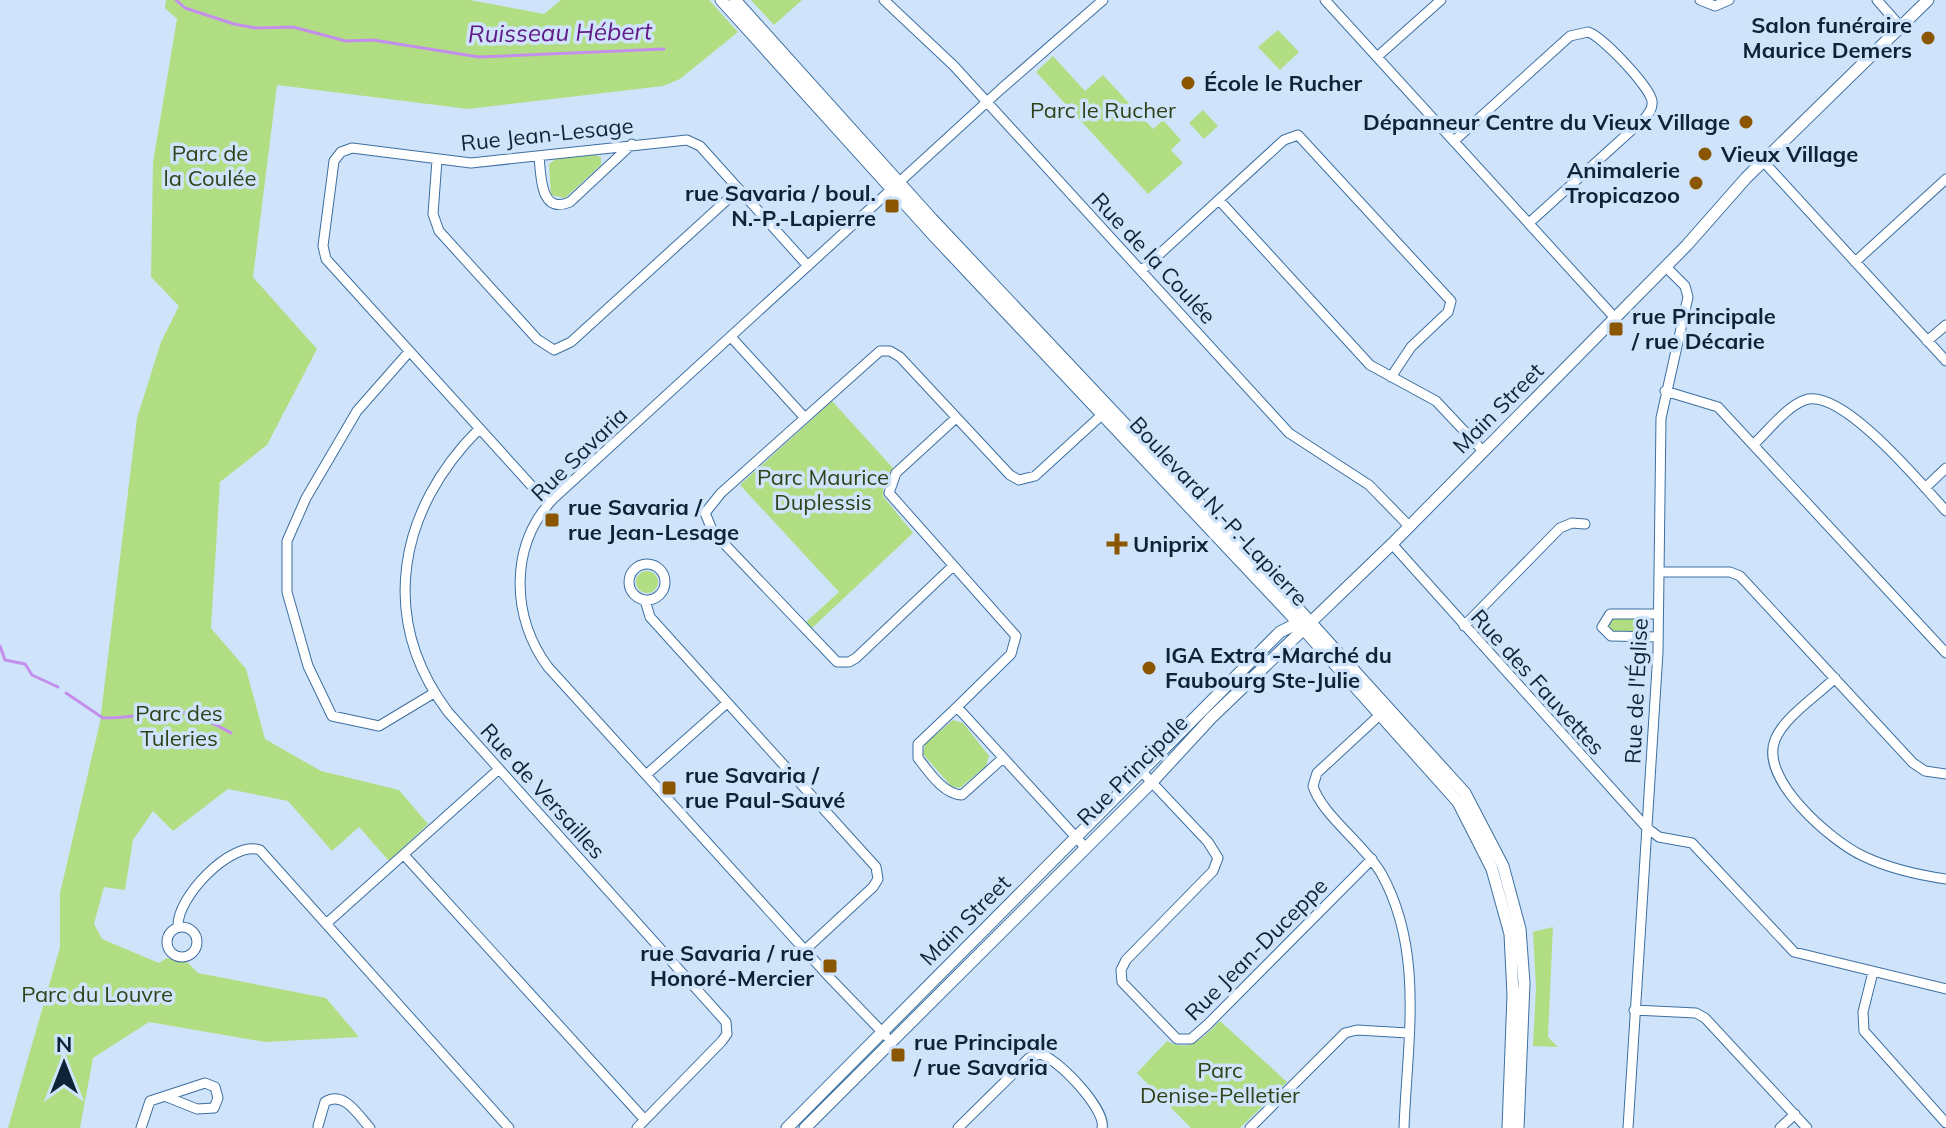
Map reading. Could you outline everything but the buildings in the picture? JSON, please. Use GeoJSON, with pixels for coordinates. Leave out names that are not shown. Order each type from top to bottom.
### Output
{"type":"FeatureCollection","features":[{"type":"Feature","properties":{"kind":"street","name":"Boulevard N.-P.-Lapierre"},"geometry":{"type":"LineString","coordinates":[[721,0],[1302,624],[1465,793],[1484,825],[1507,878],[1517,917],[1524,970],[1518,1128]]}},
{"type":"Feature","properties":{"kind":"street","name":"Boulevard N.-P.-Lapierre"},"geometry":{"type":"LineString","coordinates":[[735,0],[895,186]]}},
{"type":"Feature","properties":{"kind":"street","name":"Rue de la Coulée"},"geometry":{"type":"LineString","coordinates":[[884,0],[937,49],[987,102],[1294,438],[1369,485],[1409,526]]}},
{"type":"Feature","properties":{"kind":"street","name":"Rue Savaria"},"geometry":{"type":"LineString","coordinates":[[892,1041],[805,950],[548,667],[525,625],[519,590],[522,558],[548,504],[987,102],[1103,0]]}},
{"type":"Feature","properties":{"kind":"street"},"geometry":{"type":"LineString","coordinates":[[1325,0],[1615,318],[1763,161],[1928,0]]}},
{"type":"Feature","properties":{"kind":"street"},"geometry":{"type":"LineString","coordinates":[[1377,57],[1441,0]]}},
{"type":"Feature","properties":{"kind":"street"},"geometry":{"type":"LineString","coordinates":[[1700,0],[1715,6],[1729,0]]}},
{"type":"Feature","properties":{"kind":"street"},"geometry":{"type":"LineString","coordinates":[[1877,0],[1900,26]]}},
{"type":"Feature","properties":{"kind":"street"},"geometry":{"type":"LineString","coordinates":[[1454,141],[1570,36],[1588,32],[1604,41],[1649,93],[1652,103],[1649,113],[1529,223]]}},
{"type":"Feature","properties":{"kind":"street"},"geometry":{"type":"LineString","coordinates":[[1141,271],[1284,140],[1294,136],[1305,139],[1451,301],[1448,312],[1411,347],[1391,377]]}},
{"type":"Feature","properties":{"kind":"street","name":"Rue Jean-Lesage"},"geometry":{"type":"LineString","coordinates":[[548,504],[408,353],[324,256],[337,155],[352,148],[471,163],[676,138],[691,141],[808,266]]}},
{"type":"Feature","properties":{"kind":"street"},"geometry":{"type":"LineString","coordinates":[[539,156],[545,197],[553,204],[562,205],[570,202],[632,144]]}},
{"type":"Feature","properties":{"kind":"street"},"geometry":{"type":"LineString","coordinates":[[437,160],[433,214],[437,228],[537,339],[554,350],[571,342],[739,189]]}},
{"type":"Feature","properties":{"kind":"street"},"geometry":{"type":"LineString","coordinates":[[1763,161],[1946,361]]}},
{"type":"Feature","properties":{"kind":"street"},"geometry":{"type":"LineString","coordinates":[[1855,262],[1946,179]]}},
{"type":"Feature","properties":{"kind":"street"},"geometry":{"type":"LineString","coordinates":[[1219,200],[1370,365],[1436,401],[1483,451]]}},
{"type":"Feature","properties":{"kind":"street","name":"Rue de l'Église"},"geometry":{"type":"LineString","coordinates":[[1628,1128],[1658,637],[1661,418],[1688,297],[1685,286],[1666,267]]}},
{"type":"Feature","properties":{"kind":"street","name":"Main Street"},"geometry":{"type":"LineString","coordinates":[[1409,526],[1615,318]]}},
{"type":"Feature","properties":{"kind":"street"},"geometry":{"type":"LineString","coordinates":[[1927,341],[1946,325]]}},
{"type":"Feature","properties":{"kind":"street"},"geometry":{"type":"LineString","coordinates":[[731,337],[805,418]]}},
{"type":"Feature","properties":{"kind":"street"},"geometry":{"type":"LineString","coordinates":[[953,566],[852,661],[841,663],[830,658],[709,529],[705,517],[714,500],[871,358],[887,350],[900,357],[1010,475],[1022,480],[1035,476],[1105,412]]}},
{"type":"Feature","properties":{"kind":"street"},"geometry":{"type":"LineString","coordinates":[[408,353],[357,411],[306,498],[289,534],[285,584],[308,666],[318,692],[335,718],[379,726],[434,693]]}},
{"type":"Feature","properties":{"kind":"street"},"geometry":{"type":"LineString","coordinates":[[1665,391],[1716,404],[1946,653]]}},
{"type":"Feature","properties":{"kind":"street"},"geometry":{"type":"LineString","coordinates":[[1754,444],[1798,403],[1816,399],[1868,427],[1946,511]]}},
{"type":"Feature","properties":{"kind":"street"},"geometry":{"type":"LineString","coordinates":[[956,418],[896,473],[889,489],[892,500],[1010,627],[1016,642],[1011,654],[918,744],[918,758],[949,792],[962,795],[1003,758]]}},
{"type":"Feature","properties":{"kind":"street","name":"Rue de Versailles"},"geometry":{"type":"LineString","coordinates":[[479,429],[435,481],[421,509],[409,548],[405,590],[408,622],[419,661],[434,693],[726,1022],[724,1039],[637,1128]]}},
{"type":"Feature","properties":{"kind":"street"},"geometry":{"type":"LineString","coordinates":[[1925,488],[1946,468]]}},
{"type":"Feature","properties":{"kind":"street"},"geometry":{"type":"LineString","coordinates":[[1464,626],[1560,528],[1572,523],[1585,524]]}},
{"type":"Feature","properties":{"kind":"street","name":"Rue Principale"},"geometry":{"type":"LineString","coordinates":[[1080,842],[1152,782],[1302,624],[1409,526]]}},
{"type":"Feature","properties":{"kind":"street","name":"Rue des Fauvettes"},"geometry":{"type":"LineString","coordinates":[[1392,544],[1647,828],[1659,837],[1692,843],[1791,950],[1946,989]]}},
{"type":"Feature","properties":{"kind":"street"},"geometry":{"type":"LineString","coordinates":[[1659,572],[1737,574],[1913,763],[1925,771],[1946,774]]}},
{"type":"Feature","properties":{"kind":"street"},"geometry":{"type":"LineString","coordinates":[[645,600],[650,617],[877,870],[877,881],[872,890],[805,950]]}},
{"type":"Feature","properties":{"kind":"street"},"geometry":{"type":"LineString","coordinates":[[1658,614],[1610,614],[1602,627],[1611,636],[1658,637]]}},
{"type":"Feature","properties":{"kind":"street","name":"Rue Principale"},"geometry":{"type":"LineString","coordinates":[[1080,842],[1280,632],[1302,624]]}},
{"type":"Feature","properties":{"kind":"street"},"geometry":{"type":"LineString","coordinates":[[1835,678],[1778,734],[1772,752],[1776,774],[1824,829],[1848,848],[1883,864],[1946,879]]}},
{"type":"Feature","properties":{"kind":"street"},"geometry":{"type":"LineString","coordinates":[[646,775],[727,703]]}},
{"type":"Feature","properties":{"kind":"street"},"geometry":{"type":"LineString","coordinates":[[957,707],[1080,842]]}},
{"type":"Feature","properties":{"kind":"street","name":"Boulevard N.-P.-Lapierre"},"geometry":{"type":"LineString","coordinates":[[1384,711],[1458,802],[1478,836],[1499,889],[1513,969],[1508,1128]]}},
{"type":"Feature","properties":{"kind":"street"},"geometry":{"type":"LineString","coordinates":[[1384,711],[1317,773],[1313,786],[1321,801],[1372,859],[1394,899],[1404,929],[1410,966],[1404,1128]]}},
{"type":"Feature","properties":{"kind":"street"},"geometry":{"type":"LineString","coordinates":[[327,923],[499,769]]}},
{"type":"Feature","properties":{"kind":"street","name":"Rue Jean-Duceppe"},"geometry":{"type":"LineString","coordinates":[[1143,773],[1208,842],[1218,858],[1213,871],[1126,960],[1121,970],[1122,982],[1177,1039],[1187,1040],[1199,1033],[1372,859]]}},
{"type":"Feature","properties":{"kind":"street","name":"Main Street"},"geometry":{"type":"LineString","coordinates":[[882,1031],[1080,842]]}},
{"type":"Feature","properties":{"kind":"street","name":"Main Street"},"geometry":{"type":"LineString","coordinates":[[892,1041],[1080,842]]}},
{"type":"Feature","properties":{"kind":"street"},"geometry":{"type":"LineString","coordinates":[[178,927],[182,908],[196,886],[212,870],[249,848],[260,850],[509,1128]]}},
{"type":"Feature","properties":{"kind":"street"},"geometry":{"type":"LineString","coordinates":[[404,855],[645,1120]]}},
{"type":"Feature","properties":{"kind":"street"},"geometry":{"type":"LineString","coordinates":[[1873,972],[1862,1018],[1866,1035],[1946,1123]]}},
{"type":"Feature","properties":{"kind":"street"},"geometry":{"type":"LineString","coordinates":[[1634,1010],[1696,1013],[1705,1018],[1807,1128]]}},
{"type":"Feature","properties":{"kind":"street"},"geometry":{"type":"LineString","coordinates":[[1254,1127],[1342,1035],[1357,1030],[1408,1033]]}},
{"type":"Feature","properties":{"kind":"street"},"geometry":{"type":"LineString","coordinates":[[787,1128],[882,1031]]}},
{"type":"Feature","properties":{"kind":"street"},"geometry":{"type":"LineString","coordinates":[[805,1128],[892,1041]]}},
{"type":"Feature","properties":{"kind":"street"},"geometry":{"type":"LineString","coordinates":[[958,1128],[1029,1058],[1039,1054],[1052,1058],[1099,1109],[1102,1128]]}},
{"type":"Feature","properties":{"kind":"street"},"geometry":{"type":"LineString","coordinates":[[141,1128],[147,1105],[167,1097],[205,1083],[215,1087],[218,1098],[214,1108],[205,1111],[167,1097]]}},
{"type":"Feature","properties":{"kind":"street"},"geometry":{"type":"LineString","coordinates":[[322,1127],[325,1102],[332,1098],[344,1100],[370,1128]]}},
{"type":"Feature","properties":{"kind":"street"},"geometry":{"type":"LineString","coordinates":[[1780,1128],[1795,1114]]}},
{"type":"Feature","properties":{"kind":"green space"},"geometry":{"type":"Polygon","coordinates":[[[166,0],[470,0],[544,14],[561,0],[709,0],[738,32],[680,79],[663,86],[468,109],[277,85],[253,277],[317,349],[267,445],[220,482],[211,628],[246,669],[265,739],[321,771],[399,790],[428,824],[389,861],[359,827],[332,851],[288,801],[228,789],[173,831],[153,811],[133,840],[125,890],[104,887],[94,924],[102,939],[159,963],[167,958],[188,963],[198,973],[326,998],[359,1037],[265,1042],[149,1022],[93,1058],[80,1128],[8,1128],[60,947],[60,893],[100,722],[137,418],[161,342],[179,306],[151,277],[153,162],[177,19],[165,8],[166,0]]]}},
{"type":"Feature","properties":{"kind":"green space"},"geometry":{"type":"Polygon","coordinates":[[[751,0],[802,0],[774,25],[751,0]]]}},
{"type":"Feature","properties":{"kind":"green space"},"geometry":{"type":"Polygon","coordinates":[[[1278,30],[1299,52],[1280,70],[1258,47],[1278,30]]]}},
{"type":"Feature","properties":{"kind":"green space","name":"Parc le Rucher"},"geometry":{"type":"Polygon","coordinates":[[[1053,56],[1085,91],[1103,75],[1153,129],[1163,120],[1181,140],[1171,150],[1183,163],[1148,194],[1036,72],[1053,56]]]}},
{"type":"Feature","properties":{"kind":"green space"},"geometry":{"type":"Polygon","coordinates":[[[1203,110],[1218,126],[1204,139],[1189,123],[1203,110]]]}},
{"type":"Feature","properties":{"kind":"green space"},"geometry":{"type":"Polygon","coordinates":[[[601,157],[601,165],[565,198],[551,195],[549,164],[556,159],[601,157]]]}},
{"type":"Feature","properties":{"kind":"green space","name":"Parc Maurice Duplessis"},"geometry":{"type":"Polygon","coordinates":[[[832,401],[893,468],[884,481],[883,496],[913,533],[811,629],[805,623],[839,592],[740,485],[832,401]]]}},
{"type":"Feature","properties":{"kind":"green space"},"geometry":{"type":"Polygon","coordinates":[[[643,571],[651,571],[658,582],[651,593],[643,593],[636,586],[636,578],[643,571]]]}},
{"type":"Feature","properties":{"kind":"green space"},"geometry":{"type":"Polygon","coordinates":[[[1614,618],[1644,620],[1646,628],[1642,632],[1613,632],[1607,627],[1608,621],[1614,618]]]}},
{"type":"Feature","properties":{"kind":"green space"},"geometry":{"type":"Polygon","coordinates":[[[953,720],[963,723],[989,756],[986,766],[960,788],[951,786],[923,754],[925,744],[953,720]]]}},
{"type":"Feature","properties":{"kind":"green space"},"geometry":{"type":"Polygon","coordinates":[[[1553,927],[1548,1037],[1558,1047],[1533,1046],[1536,988],[1533,932],[1553,927]]]}},
{"type":"Feature","properties":{"kind":"green space","name":"Parc Denise-Pelletier"},"geometry":{"type":"Polygon","coordinates":[[[1220,1021],[1287,1082],[1240,1128],[1191,1128],[1137,1073],[1167,1041],[1175,1045],[1190,1045],[1220,1021]]]}},
{"type":"Feature","properties":{"kind":"waterway","name":"Ruisseau Hébert"},"geometry":{"type":"LineString","coordinates":[[176,0],[185,8],[234,24],[256,28],[293,27],[346,41],[373,40],[479,57],[664,49]]}},
{"type":"Feature","properties":{"kind":"waterway"},"geometry":{"type":"LineString","coordinates":[[0,646],[5,660],[25,664],[32,675],[58,687]]}},
{"type":"Feature","properties":{"kind":"waterway"},"geometry":{"type":"LineString","coordinates":[[66,693],[103,718],[179,712],[193,715],[231,733]]}},
{"type":"Feature","properties":{"kind":"place","name":"Salon funéraire Maurice Demers"},"geometry":{"type":"Point","coordinates":[1928,38]}},
{"type":"Feature","properties":{"kind":"place","name":"École le Rucher"},"geometry":{"type":"Point","coordinates":[1188,83]}},
{"type":"Feature","properties":{"kind":"place","name":"Dépanneur Centre du Vieux Village"},"geometry":{"type":"Point","coordinates":[1746,122]}},
{"type":"Feature","properties":{"kind":"place","name":"Vieux Village"},"geometry":{"type":"Point","coordinates":[1705,154]}},
{"type":"Feature","properties":{"kind":"place","name":"Animalerie Tropicazoo"},"geometry":{"type":"Point","coordinates":[1696,183]}},
{"type":"Feature","properties":{"kind":"place","name":"rue Savaria / boul. N.-P.-Lapierre"},"geometry":{"type":"Point","coordinates":[892,206]}},
{"type":"Feature","properties":{"kind":"place","name":"rue Principale / rue Décarie"},"geometry":{"type":"Point","coordinates":[1616,329]}},
{"type":"Feature","properties":{"kind":"place","name":"rue Savaria / rue Jean-Lesage"},"geometry":{"type":"Point","coordinates":[552,520]}},
{"type":"Feature","properties":{"kind":"place","name":"Uniprix"},"geometry":{"type":"Point","coordinates":[1117,544]}},
{"type":"Feature","properties":{"kind":"place","name":"IGA Extra -Marché du Faubourg Ste-Julie"},"geometry":{"type":"Point","coordinates":[1149,668]}},
{"type":"Feature","properties":{"kind":"place","name":"rue Savaria / rue Paul-Sauvé"},"geometry":{"type":"Point","coordinates":[669,788]}},
{"type":"Feature","properties":{"kind":"place","name":"rue Savaria / rue Honoré-Mercier"},"geometry":{"type":"Point","coordinates":[830,966]}},
{"type":"Feature","properties":{"kind":"place","name":"rue Principale / rue Savaria"},"geometry":{"type":"Point","coordinates":[898,1055]}},
{"type":"Feature","properties":{"kind":"park label","name":"Parc de la Coulée"},"geometry":{"type":"Point","coordinates":[210,166]}},
{"type":"Feature","properties":{"kind":"park label","name":"Parc des Tuleries"},"geometry":{"type":"Point","coordinates":[179,726]}},
{"type":"Feature","properties":{"kind":"park label","name":"Parc du Louvre"},"geometry":{"type":"Point","coordinates":[97,994]}}]}
